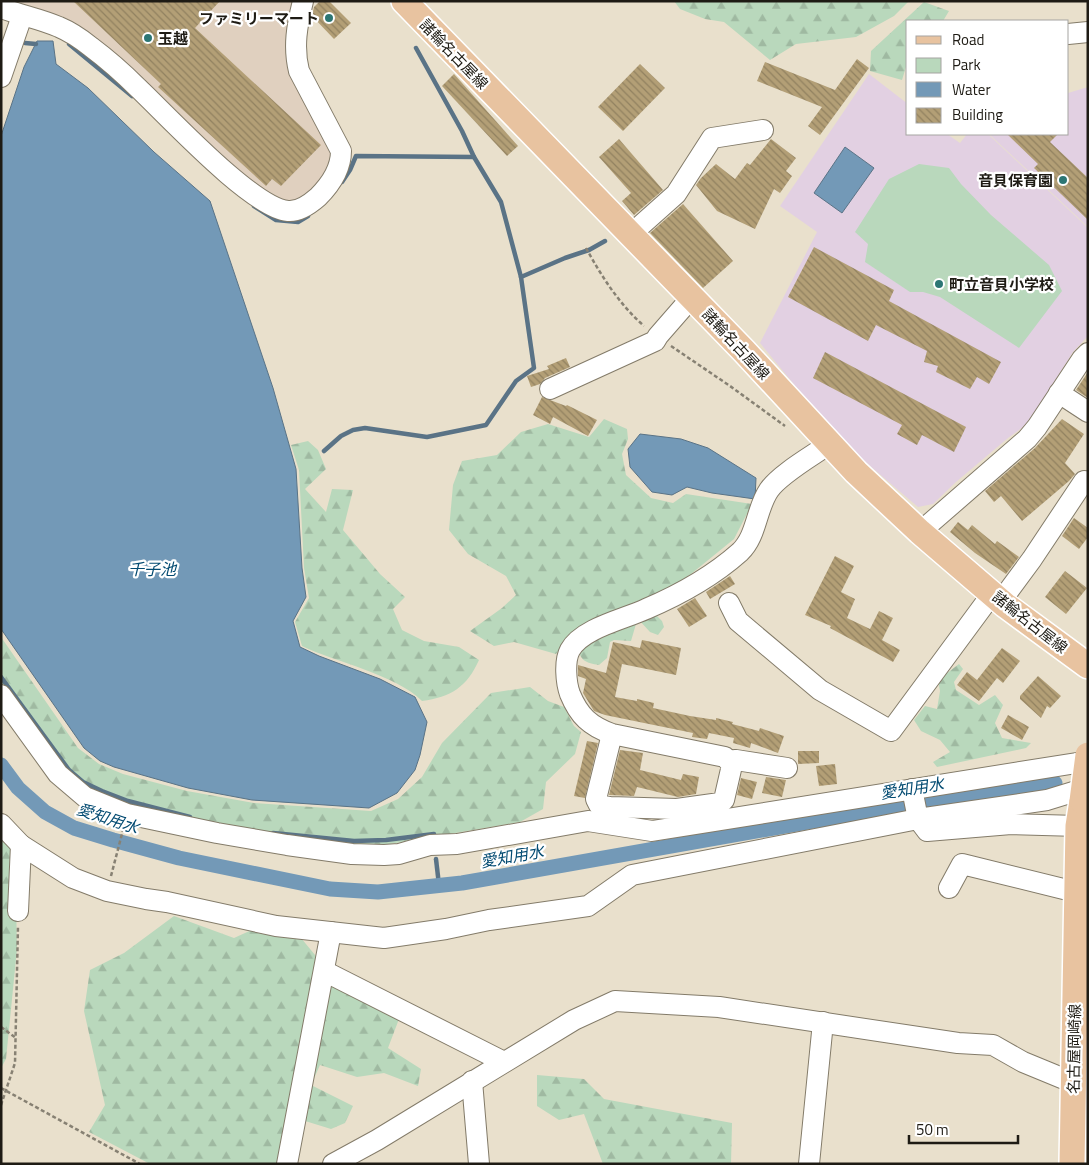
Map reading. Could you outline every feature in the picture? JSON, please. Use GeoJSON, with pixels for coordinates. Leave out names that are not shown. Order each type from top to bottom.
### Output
{"type":"FeatureCollection","features":[{"type":"Feature","properties":{"kind":"main road","name":"諸輪名古屋線"},"geometry":{"type":"LineString","coordinates":[[404,1],[744,351],[829,444],[920,532],[997,597],[1088,666]]}},
{"type":"Feature","properties":{"kind":"main road","name":"名古屋岡崎線"},"geometry":{"type":"LineString","coordinates":[[1072,1164],[1074,1083],[1081,1028],[1082,893],[1078,826],[1085,793],[1088,755]]}},
{"type":"Feature","properties":{"kind":"street"},"geometry":{"type":"LineString","coordinates":[[1,8],[58,26],[75,36],[135,84],[236,181],[260,200],[275,208],[296,211],[321,193],[338,170],[341,161],[341,151],[299,71],[296,58],[296,32],[303,1]]}},
{"type":"Feature","properties":{"kind":"street"},"geometry":{"type":"LineString","coordinates":[[1,77],[22,16]]}},
{"type":"Feature","properties":{"kind":"street"},"geometry":{"type":"LineString","coordinates":[[1069,34],[1088,32]]}},
{"type":"Feature","properties":{"kind":"street"},"geometry":{"type":"LineString","coordinates":[[630,235],[676,194],[712,138],[763,130]]}},
{"type":"Feature","properties":{"kind":"street"},"geometry":{"type":"LineString","coordinates":[[550,388],[655,341],[692,297]]}},
{"type":"Feature","properties":{"kind":"street"},"geometry":{"type":"LineString","coordinates":[[920,532],[1028,439],[1082,359],[1088,354]]}},
{"type":"Feature","properties":{"kind":"street"},"geometry":{"type":"LineString","coordinates":[[1059,393],[1088,412]]}},
{"type":"Feature","properties":{"kind":"street"},"geometry":{"type":"LineString","coordinates":[[612,734],[596,799],[599,805],[677,809],[720,803],[724,800],[732,765],[726,757],[612,734],[600,730],[578,713],[569,692],[566,666],[567,657],[570,649],[588,634],[646,609],[691,586],[707,577],[741,551],[750,537],[769,490],[784,476],[829,444]]}},
{"type":"Feature","properties":{"kind":"street"},"geometry":{"type":"LineString","coordinates":[[729,603],[738,621],[820,690],[891,731],[997,597],[1032,558],[1084,481],[1088,484]]}},
{"type":"Feature","properties":{"kind":"street"},"geometry":{"type":"LineString","coordinates":[[1,695],[58,774],[85,797],[127,814],[217,833],[352,854],[399,854],[430,846],[457,844],[588,821],[652,831],[1083,762],[1088,766]]}},
{"type":"Feature","properties":{"kind":"street"},"geometry":{"type":"LineString","coordinates":[[729,761],[736,760],[787,768]]}},
{"type":"Feature","properties":{"kind":"street"},"geometry":{"type":"LineString","coordinates":[[1,824],[21,844],[73,878],[107,891],[276,926],[384,938],[446,930],[499,918],[588,906],[632,875],[918,819],[1047,800],[1086,788],[1085,793]]}},
{"type":"Feature","properties":{"kind":"street"},"geometry":{"type":"LineString","coordinates":[[912,789],[918,819],[928,831],[1011,824],[1078,826]]}},
{"type":"Feature","properties":{"kind":"street"},"geometry":{"type":"LineString","coordinates":[[18,911],[21,844]]}},
{"type":"Feature","properties":{"kind":"street"},"geometry":{"type":"LineString","coordinates":[[949,888],[962,864],[1082,893]]}},
{"type":"Feature","properties":{"kind":"street"},"geometry":{"type":"LineString","coordinates":[[286,1164],[331,932]]}},
{"type":"Feature","properties":{"kind":"street"},"geometry":{"type":"LineString","coordinates":[[324,970],[504,1062]]}},
{"type":"Feature","properties":{"kind":"street"},"geometry":{"type":"LineString","coordinates":[[333,1164],[377,1140],[574,1020],[615,1001],[719,1008],[958,1043],[993,1045],[1023,1062],[1074,1083]]}},
{"type":"Feature","properties":{"kind":"street"},"geometry":{"type":"LineString","coordinates":[[809,1164],[822,1022]]}},
{"type":"Feature","properties":{"kind":"street"},"geometry":{"type":"LineString","coordinates":[[472,1081],[478,1164]]}},
{"type":"Feature","properties":{"kind":"path"},"geometry":{"type":"LineString","coordinates":[[586,248],[606,284],[626,309],[650,331],[792,432]]}},
{"type":"Feature","properties":{"kind":"path"},"geometry":{"type":"LineString","coordinates":[[107,891],[127,814]]}},
{"type":"Feature","properties":{"kind":"path"},"geometry":{"type":"LineString","coordinates":[[1,1105],[15,1063],[18,911]]}},
{"type":"Feature","properties":{"kind":"path"},"geometry":{"type":"LineString","coordinates":[[1,1027],[16,1038]]}},
{"type":"Feature","properties":{"kind":"path"},"geometry":{"type":"LineString","coordinates":[[1,1088],[140,1164]]}},
{"type":"Feature","properties":{"kind":"shaded area"},"geometry":{"type":"Polygon","coordinates":[[[2,1],[298,1],[293,29],[333,147],[333,170],[294,207],[275,204],[50,14],[2,1]]]}},
{"type":"Feature","properties":{"kind":"shaded area","name":"町立音貝小学校"},"geometry":{"type":"Polygon","coordinates":[[[869,74],[906,102],[906,135],[948,135],[960,143],[966,135],[989,135],[1088,228],[1088,336],[1073,352],[1035,412],[1023,427],[956,482],[933,504],[918,507],[856,454],[811,405],[760,343],[817,232],[780,206],[869,74]]]}},
{"type":"Feature","properties":{"kind":"shaded area","name":"音貝保育園"},"geometry":{"type":"Polygon","coordinates":[[[1088,87],[1088,227],[990,135],[1069,135],[1069,93],[1088,87]]]}},
{"type":"Feature","properties":{"kind":"green space"},"geometry":{"type":"Polygon","coordinates":[[[674,1],[909,1],[894,16],[856,37],[796,44],[770,60],[724,22],[705,19],[680,9],[674,1]]]}},
{"type":"Feature","properties":{"kind":"green space"},"geometry":{"type":"Polygon","coordinates":[[[924,2],[949,11],[944,20],[906,20],[906,67],[902,80],[870,71],[871,51],[924,2]]]}},
{"type":"Feature","properties":{"kind":"green space"},"geometry":{"type":"Polygon","coordinates":[[[919,164],[949,168],[961,184],[991,215],[1049,265],[1062,291],[1019,348],[940,297],[923,292],[910,292],[865,262],[868,244],[855,232],[889,179],[919,164]]]}},
{"type":"Feature","properties":{"kind":"green space"},"geometry":{"type":"Polygon","coordinates":[[[604,419],[627,429],[628,439],[622,454],[626,475],[651,498],[673,503],[686,494],[752,504],[734,539],[691,574],[642,606],[574,633],[556,654],[514,642],[494,646],[470,631],[502,608],[516,595],[506,576],[468,554],[449,530],[453,485],[462,461],[497,455],[521,432],[548,424],[589,437],[604,419]]]}},
{"type":"Feature","properties":{"kind":"green space"},"geometry":{"type":"Polygon","coordinates":[[[308,441],[318,450],[326,469],[305,489],[326,512],[332,489],[353,490],[343,530],[380,574],[405,597],[393,609],[402,630],[424,641],[459,647],[479,660],[469,677],[457,689],[441,697],[422,701],[411,692],[382,676],[302,646],[295,622],[309,598],[304,568],[299,470],[291,445],[308,441]]]}},
{"type":"Feature","properties":{"kind":"green space"},"geometry":{"type":"Polygon","coordinates":[[[659,608],[656,615],[662,621],[664,627],[658,635],[650,632],[639,620],[631,641],[614,640],[610,642],[607,658],[599,665],[587,662],[580,655],[578,647],[590,636],[614,629],[638,616],[659,608]]]}},
{"type":"Feature","properties":{"kind":"green space"},"geometry":{"type":"Polygon","coordinates":[[[1,637],[78,748],[99,764],[123,774],[187,791],[254,803],[371,811],[398,799],[422,777],[442,743],[491,693],[530,687],[548,701],[564,707],[574,726],[581,732],[575,754],[546,782],[543,809],[520,822],[372,847],[276,839],[110,803],[81,787],[1,689],[1,637]]]}},
{"type":"Feature","properties":{"kind":"green space"},"geometry":{"type":"Polygon","coordinates":[[[959,664],[963,669],[954,682],[956,690],[979,705],[995,695],[1003,705],[995,723],[1002,738],[1031,743],[1026,748],[937,767],[933,762],[950,752],[940,740],[921,731],[914,720],[925,706],[937,709],[940,691],[938,680],[959,664]]]}},
{"type":"Feature","properties":{"kind":"green space"},"geometry":{"type":"Polygon","coordinates":[[[6,837],[15,849],[17,949],[6,1059],[1,1068],[1,840],[6,837]]]}},
{"type":"Feature","properties":{"kind":"green space"},"geometry":{"type":"Polygon","coordinates":[[[174,916],[234,938],[258,927],[301,938],[320,961],[399,1019],[388,1048],[421,1069],[418,1086],[384,1073],[357,1077],[320,1065],[311,1085],[353,1106],[345,1123],[331,1129],[289,1116],[278,1164],[150,1164],[89,1132],[105,1105],[84,1011],[90,970],[124,953],[174,916]]]}},
{"type":"Feature","properties":{"kind":"green space"},"geometry":{"type":"Polygon","coordinates":[[[537,1075],[584,1079],[604,1099],[732,1123],[731,1164],[603,1164],[584,1114],[559,1120],[537,1106],[537,1075]]]}},
{"type":"Feature","properties":{"kind":"water","name":"千子池"},"geometry":{"type":"Polygon","coordinates":[[[37,41],[53,41],[56,64],[88,88],[154,152],[210,201],[273,388],[296,469],[302,568],[306,597],[293,621],[300,647],[380,679],[415,697],[427,722],[415,770],[397,793],[369,808],[252,800],[188,788],[114,767],[100,761],[84,748],[1,629],[1,136],[24,67],[37,41]]]}},
{"type":"Feature","properties":{"kind":"water"},"geometry":{"type":"Polygon","coordinates":[[[845,147],[874,168],[842,213],[814,193],[845,147]]]}},
{"type":"Feature","properties":{"kind":"water"},"geometry":{"type":"Polygon","coordinates":[[[640,434],[681,439],[708,448],[756,478],[755,499],[712,493],[687,487],[672,495],[652,492],[630,467],[628,449],[640,434]]]}},
{"type":"Feature","properties":{"kind":"building"},"geometry":{"type":"Polygon","coordinates":[[[73,1],[220,1],[195,28],[321,145],[281,186],[272,179],[266,186],[158,87],[161,84],[73,1]]]}},
{"type":"Feature","properties":{"kind":"building","name":"ファミリーマート"},"geometry":{"type":"Polygon","coordinates":[[[320,1],[329,1],[351,23],[334,39],[312,16],[314,7],[320,1]]]}},
{"type":"Feature","properties":{"kind":"building"},"geometry":{"type":"Polygon","coordinates":[[[857,59],[869,68],[820,135],[808,126],[822,107],[757,81],[765,62],[835,90],[857,59]]]}},
{"type":"Feature","properties":{"kind":"building"},"geometry":{"type":"Polygon","coordinates":[[[640,64],[665,88],[623,131],[598,107],[640,64]]]}},
{"type":"Feature","properties":{"kind":"building"},"geometry":{"type":"Polygon","coordinates":[[[454,74],[518,146],[507,156],[442,86],[454,74]]]}},
{"type":"Feature","properties":{"kind":"building"},"geometry":{"type":"Polygon","coordinates":[[[1008,135],[1057,135],[1050,142],[1088,178],[1088,220],[1034,168],[1038,164],[1008,135]]]}},
{"type":"Feature","properties":{"kind":"building"},"geometry":{"type":"Polygon","coordinates":[[[619,139],[663,190],[634,215],[622,201],[631,193],[599,157],[619,139]]]}},
{"type":"Feature","properties":{"kind":"building"},"geometry":{"type":"Polygon","coordinates":[[[771,139],[796,158],[786,171],[792,176],[780,193],[774,189],[755,229],[717,211],[696,185],[716,164],[735,179],[747,163],[750,165],[771,139]]]}},
{"type":"Feature","properties":{"kind":"building"},"geometry":{"type":"Polygon","coordinates":[[[683,204],[733,261],[703,288],[650,233],[683,204]]]}},
{"type":"Feature","properties":{"kind":"building"},"geometry":{"type":"Polygon","coordinates":[[[814,247],[894,290],[889,301],[1001,362],[989,384],[977,377],[970,389],[936,372],[938,366],[924,362],[927,351],[876,325],[868,341],[788,297],[814,247]]]}},
{"type":"Feature","properties":{"kind":"building"},"geometry":{"type":"Polygon","coordinates":[[[825,352],[966,427],[954,452],[922,435],[917,445],[897,434],[902,425],[813,378],[825,352]]]}},
{"type":"Feature","properties":{"kind":"building"},"geometry":{"type":"Polygon","coordinates":[[[566,358],[570,367],[545,378],[540,384],[531,387],[527,376],[549,369],[547,366],[566,358]]]}},
{"type":"Feature","properties":{"kind":"building"},"geometry":{"type":"Polygon","coordinates":[[[1088,372],[1088,398],[1076,390],[1088,372]]]}},
{"type":"Feature","properties":{"kind":"building"},"geometry":{"type":"Polygon","coordinates":[[[542,397],[567,405],[597,420],[588,436],[553,417],[550,424],[533,415],[542,397]]]}},
{"type":"Feature","properties":{"kind":"building"},"geometry":{"type":"Polygon","coordinates":[[[1062,419],[1084,434],[1065,463],[1075,474],[1022,521],[1001,496],[994,502],[985,491],[1035,448],[1062,419]]]}},
{"type":"Feature","properties":{"kind":"building"},"geometry":{"type":"Polygon","coordinates":[[[1074,518],[1088,528],[1088,537],[1079,549],[1062,536],[1074,518]]]}},
{"type":"Feature","properties":{"kind":"building"},"geometry":{"type":"Polygon","coordinates":[[[958,522],[968,530],[972,525],[995,544],[997,541],[1019,557],[1006,574],[975,553],[950,532],[958,522]]]}},
{"type":"Feature","properties":{"kind":"building"},"geometry":{"type":"Polygon","coordinates":[[[835,556],[854,566],[841,592],[855,599],[847,618],[870,629],[879,611],[893,618],[882,640],[900,650],[893,662],[830,628],[831,626],[805,615],[835,556]]]}},
{"type":"Feature","properties":{"kind":"building"},"geometry":{"type":"Polygon","coordinates":[[[1065,571],[1087,588],[1066,614],[1045,597],[1065,571]]]}},
{"type":"Feature","properties":{"kind":"building"},"geometry":{"type":"Polygon","coordinates":[[[730,576],[735,584],[710,599],[706,592],[730,576]]]}},
{"type":"Feature","properties":{"kind":"building"},"geometry":{"type":"Polygon","coordinates":[[[695,598],[707,616],[689,627],[677,609],[695,598]]]}},
{"type":"Feature","properties":{"kind":"building"},"geometry":{"type":"Polygon","coordinates":[[[642,640],[681,648],[676,675],[622,664],[615,697],[637,701],[637,699],[654,703],[653,708],[690,716],[716,720],[716,718],[733,722],[732,724],[759,731],[760,728],[784,736],[778,753],[751,743],[750,748],[733,743],[734,738],[709,733],[707,739],[692,737],[693,733],[605,715],[594,711],[583,693],[586,679],[578,676],[578,665],[606,673],[613,642],[640,648],[642,640]]]}},
{"type":"Feature","properties":{"kind":"building"},"geometry":{"type":"Polygon","coordinates":[[[1002,648],[1020,661],[1003,683],[997,678],[979,701],[957,685],[967,672],[977,680],[1002,648]]]}},
{"type":"Feature","properties":{"kind":"building"},"geometry":{"type":"Polygon","coordinates":[[[1038,676],[1061,696],[1050,708],[1047,706],[1041,718],[1020,699],[1020,696],[1038,676]]]}},
{"type":"Feature","properties":{"kind":"building"},"geometry":{"type":"Polygon","coordinates":[[[1008,715],[1029,727],[1022,740],[1001,728],[1008,715]]]}},
{"type":"Feature","properties":{"kind":"building"},"geometry":{"type":"Polygon","coordinates":[[[587,741],[598,743],[585,798],[574,796],[587,741]]]}},
{"type":"Feature","properties":{"kind":"building"},"geometry":{"type":"Polygon","coordinates":[[[620,750],[643,753],[640,770],[681,780],[683,774],[699,777],[696,794],[678,797],[637,787],[634,796],[609,795],[620,750]]]}},
{"type":"Feature","properties":{"kind":"building"},"geometry":{"type":"Polygon","coordinates":[[[798,751],[819,751],[819,763],[798,764],[798,751]]]}},
{"type":"Feature","properties":{"kind":"building"},"geometry":{"type":"Polygon","coordinates":[[[835,764],[837,784],[819,786],[816,766],[835,764]]]}},
{"type":"Feature","properties":{"kind":"building"},"geometry":{"type":"Polygon","coordinates":[[[766,777],[786,780],[782,797],[762,793],[766,777]]]}},
{"type":"Feature","properties":{"kind":"building"},"geometry":{"type":"Polygon","coordinates":[[[741,778],[757,782],[752,799],[737,795],[741,778]]]}},
{"type":"Feature","properties":{"kind":"waterway"},"geometry":{"type":"LineString","coordinates":[[25,43],[36,44]]}},
{"type":"Feature","properties":{"kind":"waterway"},"geometry":{"type":"LineString","coordinates":[[69,44],[132,96]]}},
{"type":"Feature","properties":{"kind":"waterway"},"geometry":{"type":"LineString","coordinates":[[324,451],[341,436],[353,430],[365,428],[427,437],[486,425],[516,381],[534,368],[521,277],[501,202],[474,157],[462,131],[416,48]]}},
{"type":"Feature","properties":{"kind":"waterway"},"geometry":{"type":"LineString","coordinates":[[342,182],[356,156],[474,157]]}},
{"type":"Feature","properties":{"kind":"waterway"},"geometry":{"type":"LineString","coordinates":[[254,206],[276,220],[298,222],[308,216]]}},
{"type":"Feature","properties":{"kind":"waterway"},"geometry":{"type":"LineString","coordinates":[[521,277],[589,250],[605,241]]}},
{"type":"Feature","properties":{"kind":"waterway"},"geometry":{"type":"LineString","coordinates":[[1,677],[69,770],[83,782],[128,801],[190,817]]}},
{"type":"Feature","properties":{"kind":"waterway","name":"愛知用水"},"geometry":{"type":"LineString","coordinates":[[1,765],[18,788],[45,812],[74,828],[179,858],[330,889],[378,892],[462,883],[819,820],[1055,783]]}},
{"type":"Feature","properties":{"kind":"waterway"},"geometry":{"type":"LineString","coordinates":[[273,833],[354,841],[386,840],[434,834]]}},
{"type":"Feature","properties":{"kind":"waterway"},"geometry":{"type":"LineString","coordinates":[[436,859],[439,885]]}},
{"type":"Feature","properties":{"kind":"place","name":"ファミリーマート"},"geometry":{"type":"Point","coordinates":[329,18]}},
{"type":"Feature","properties":{"kind":"place","name":"玉越"},"geometry":{"type":"Point","coordinates":[148,38]}},
{"type":"Feature","properties":{"kind":"place","name":"音貝保育園"},"geometry":{"type":"Point","coordinates":[1063,180]}},
{"type":"Feature","properties":{"kind":"place","name":"町立音貝小学校"},"geometry":{"type":"Point","coordinates":[939,284]}}]}
